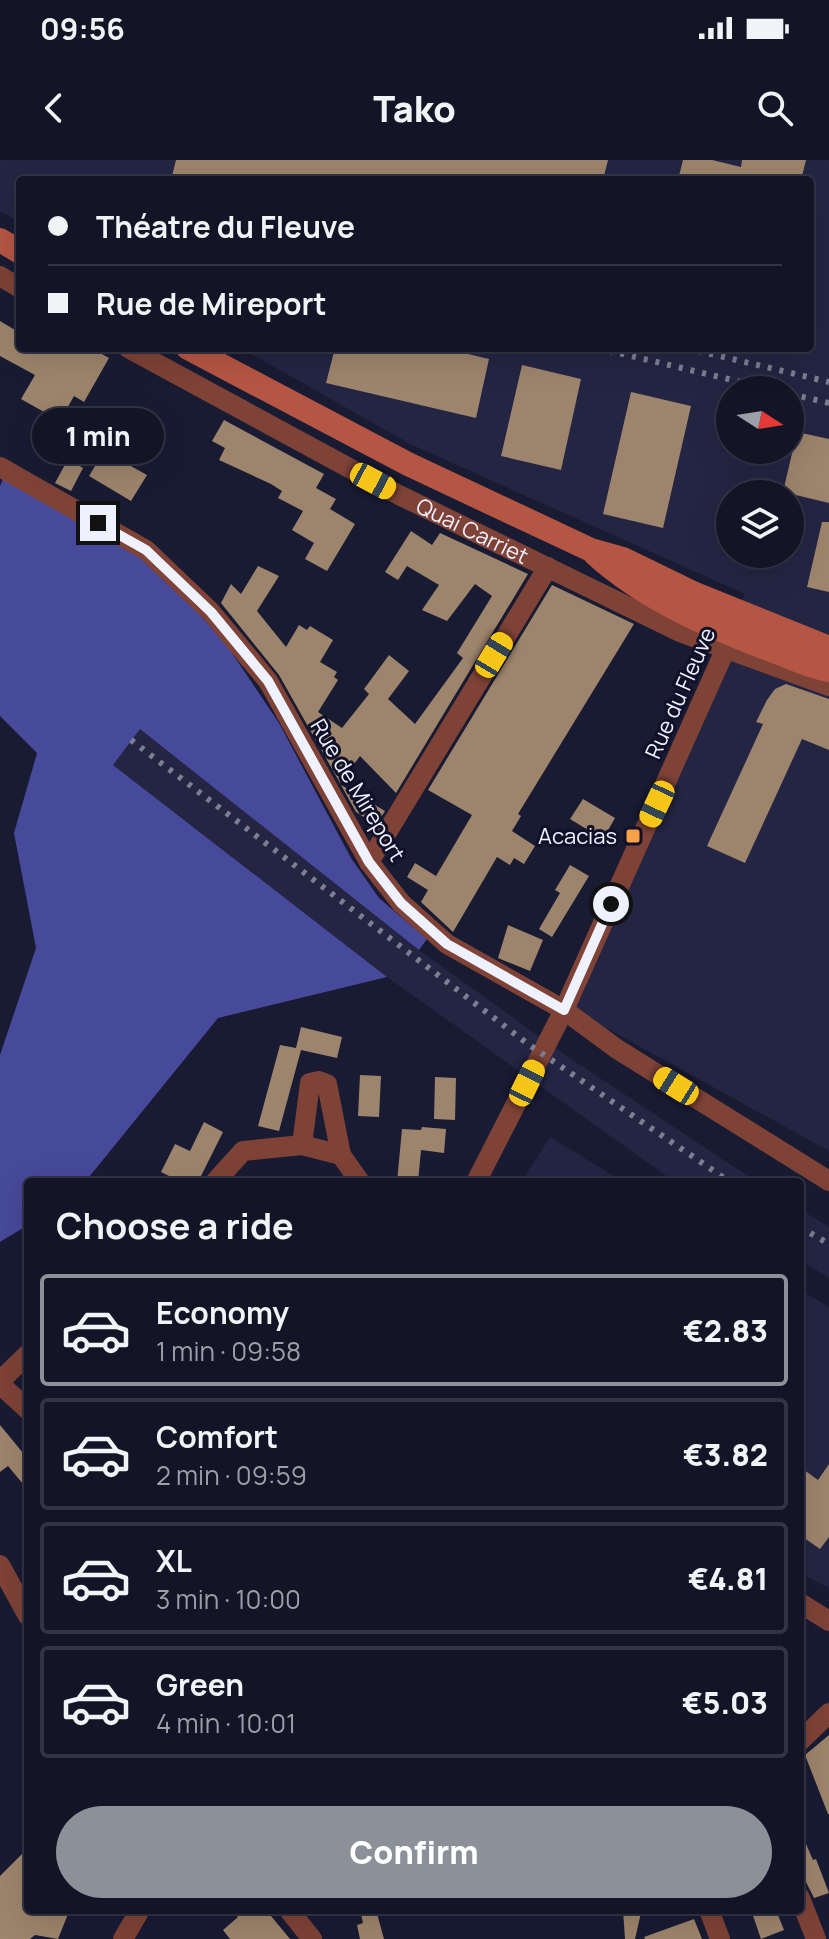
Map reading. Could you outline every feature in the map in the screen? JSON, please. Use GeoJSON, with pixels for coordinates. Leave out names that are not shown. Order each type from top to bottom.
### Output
{"type":"FeatureCollection","features":[{"type":"Feature","properties":{"kind":"main road","name":"Quai Carriet"},"geometry":{"type":"LineString","coordinates":[[196,352],[408,464],[591,550],[623,559],[733,632],[829,670]]}},
{"type":"Feature","properties":{"kind":"main road","name":"Quai Carriet"},"geometry":{"type":"LineString","coordinates":[[733,632],[829,648]]}},
{"type":"Feature","properties":{"kind":"street","name":"Quai Carriet"},"geometry":{"type":"LineString","coordinates":[[135,352],[399,495],[680,632],[733,632],[829,686]]}},
{"type":"Feature","properties":{"kind":"street","name":"Rue de Mireport"},"geometry":{"type":"LineString","coordinates":[[0,467],[146,550],[211,612],[268,681],[369,862],[401,903],[447,944],[564,1010],[617,1049],[829,1181]]}},
{"type":"Feature","properties":{"kind":"street"},"geometry":{"type":"LineString","coordinates":[[369,862],[548,567]]}},
{"type":"Feature","properties":{"kind":"street","name":"Rue du Fleuve"},"geometry":{"type":"LineString","coordinates":[[478,1178],[564,1010],[733,632]]}},
{"type":"Feature","properties":{"kind":"street"},"geometry":{"type":"LineString","coordinates":[[302,1145],[310,1083],[319,1081],[327,1084],[341,1155],[357,1178]]}},
{"type":"Feature","properties":{"kind":"street"},"geometry":{"type":"LineString","coordinates":[[219,1178],[243,1151],[302,1145],[341,1155]]}},
{"type":"Feature","properties":{"kind":"street"},"geometry":{"type":"LineString","coordinates":[[24,1358],[0,1383],[24,1406]]}},
{"type":"Feature","properties":{"kind":"street"},"geometry":{"type":"LineString","coordinates":[[0,1565],[24,1609]]}},
{"type":"Feature","properties":{"kind":"street"},"geometry":{"type":"LineString","coordinates":[[804,1605],[829,1621]]}},
{"type":"Feature","properties":{"kind":"street"},"geometry":{"type":"LineString","coordinates":[[804,1737],[829,1713]]}},
{"type":"Feature","properties":{"kind":"street"},"geometry":{"type":"LineString","coordinates":[[804,1908],[816,1939]]}},
{"type":"Feature","properties":{"kind":"street"},"geometry":{"type":"LineString","coordinates":[[123,1939],[138,1914]]}},
{"type":"Feature","properties":{"kind":"street"},"geometry":{"type":"LineString","coordinates":[[292,1914],[312,1939]]}},
{"type":"Feature","properties":{"kind":"street"},"geometry":{"type":"LineString","coordinates":[[711,1914],[720,1939]]}},
{"type":"Feature","properties":{"kind":"shaded area"},"geometry":{"type":"Polygon","coordinates":[[[0,160],[829,160],[829,1151],[559,1002],[745,594],[410,444],[248,352],[814,352],[814,176],[16,176],[16,221],[0,211],[0,160]]]}},
{"type":"Feature","properties":{"kind":"shaded area"},"geometry":{"type":"Polygon","coordinates":[[[3,479],[143,559],[192,606],[226,644],[279,723],[351,858],[379,898],[427,939],[419,950],[140,729],[113,765],[387,977],[218,1018],[88,1178],[24,1178],[24,1227],[0,1242],[0,1055],[36,948],[14,833],[37,753],[0,716],[0,486],[3,479]]]}},
{"type":"Feature","properties":{"kind":"shaded area"},"geometry":{"type":"Polygon","coordinates":[[[140,728],[419,950],[568,1057],[751,1178],[669,1178],[387,977],[113,765],[140,728]]]}},
{"type":"Feature","properties":{"kind":"shaded area"},"geometry":{"type":"Polygon","coordinates":[[[550,1137],[617,1178],[524,1178],[550,1137]]]}},
{"type":"Feature","properties":{"kind":"shaded area"},"geometry":{"type":"Polygon","coordinates":[[[804,1211],[829,1227],[829,1278],[804,1262],[804,1211]]]}},
{"type":"Feature","properties":{"kind":"shaded area"},"geometry":{"type":"Polygon","coordinates":[[[804,1292],[829,1307],[829,1588],[804,1575],[804,1292]]]}},
{"type":"Feature","properties":{"kind":"building"},"geometry":{"type":"Polygon","coordinates":[[[176,160],[608,160],[604,176],[172,176],[176,160]]]}},
{"type":"Feature","properties":{"kind":"building"},"geometry":{"type":"Polygon","coordinates":[[[683,160],[712,160],[741,167],[742,160],[806,160],[802,176],[679,176],[683,160]]]}},
{"type":"Feature","properties":{"kind":"building"},"geometry":{"type":"Polygon","coordinates":[[[0,321],[16,331],[16,352],[98,352],[109,358],[84,402],[74,396],[60,421],[21,399],[35,375],[0,356],[0,321]]]}},
{"type":"Feature","properties":{"kind":"building"},"geometry":{"type":"Polygon","coordinates":[[[334,352],[460,352],[489,359],[476,418],[326,383],[334,352]]]}},
{"type":"Feature","properties":{"kind":"building"},"geometry":{"type":"Polygon","coordinates":[[[522,365],[581,379],[561,470],[501,456],[522,365]]]}},
{"type":"Feature","properties":{"kind":"building"},"geometry":{"type":"Polygon","coordinates":[[[631,392],[691,406],[663,528],[603,514],[631,392]]]}},
{"type":"Feature","properties":{"kind":"building"},"geometry":{"type":"Polygon","coordinates":[[[224,420],[324,474],[316,488],[336,499],[330,509],[355,524],[327,571],[305,559],[314,543],[292,530],[303,511],[278,498],[282,491],[271,484],[219,460],[225,448],[212,441],[224,420]]]}},
{"type":"Feature","properties":{"kind":"building"},"geometry":{"type":"Polygon","coordinates":[[[804,434],[829,439],[829,503],[804,497],[804,480],[786,480],[790,464],[804,464],[804,434]]]}},
{"type":"Feature","properties":{"kind":"building"},"geometry":{"type":"Polygon","coordinates":[[[104,451],[147,475],[131,501],[89,476],[104,451]]]}},
{"type":"Feature","properties":{"kind":"building"},"geometry":{"type":"Polygon","coordinates":[[[68,459],[83,468],[71,491],[55,483],[68,459]]]}},
{"type":"Feature","properties":{"kind":"building"},"geometry":{"type":"Polygon","coordinates":[[[822,522],[829,522],[829,592],[807,587],[822,522]]]}},
{"type":"Feature","properties":{"kind":"building"},"geometry":{"type":"Polygon","coordinates":[[[411,531],[432,545],[440,533],[528,574],[396,793],[360,756],[340,783],[279,675],[221,603],[231,584],[241,594],[258,566],[279,576],[257,611],[286,647],[299,625],[307,630],[310,626],[333,640],[320,662],[337,672],[334,677],[338,680],[318,712],[342,728],[369,694],[364,689],[389,655],[409,671],[388,699],[415,724],[463,658],[457,653],[492,596],[475,584],[447,621],[422,610],[439,585],[407,566],[398,580],[385,572],[411,531]]]}},
{"type":"Feature","properties":{"kind":"building"},"geometry":{"type":"Polygon","coordinates":[[[552,585],[634,624],[518,814],[521,816],[512,831],[535,846],[524,864],[514,858],[510,865],[497,857],[453,932],[421,902],[428,890],[407,877],[415,863],[436,876],[472,815],[428,790],[552,585]]]}},
{"type":"Feature","properties":{"kind":"building"},"geometry":{"type":"Polygon","coordinates":[[[786,684],[829,699],[829,750],[802,739],[745,863],[707,846],[763,724],[756,722],[775,689],[786,684]]]}},
{"type":"Feature","properties":{"kind":"building"},"geometry":{"type":"Polygon","coordinates":[[[341,785],[385,811],[376,825],[356,812],[341,785]]]}},
{"type":"Feature","properties":{"kind":"building"},"geometry":{"type":"Polygon","coordinates":[[[583,799],[615,818],[603,839],[570,819],[583,799]]]}},
{"type":"Feature","properties":{"kind":"building"},"geometry":{"type":"Polygon","coordinates":[[[570,865],[589,876],[552,937],[539,929],[560,893],[555,890],[570,865]]]}},
{"type":"Feature","properties":{"kind":"building"},"geometry":{"type":"Polygon","coordinates":[[[508,925],[543,940],[530,971],[498,958],[508,925]]]}},
{"type":"Feature","properties":{"kind":"building"},"geometry":{"type":"Polygon","coordinates":[[[301,1027],[342,1037],[337,1058],[301,1050],[279,1131],[258,1126],[280,1045],[296,1048],[301,1027]]]}},
{"type":"Feature","properties":{"kind":"building"},"geometry":{"type":"Polygon","coordinates":[[[360,1075],[381,1076],[379,1117],[358,1116],[360,1075]]]}},
{"type":"Feature","properties":{"kind":"building"},"geometry":{"type":"Polygon","coordinates":[[[435,1077],[456,1078],[455,1120],[434,1119],[435,1077]]]}},
{"type":"Feature","properties":{"kind":"building"},"geometry":{"type":"Polygon","coordinates":[[[204,1122],[223,1132],[200,1178],[168,1178],[161,1172],[175,1144],[190,1151],[204,1122]]]}},
{"type":"Feature","properties":{"kind":"building"},"geometry":{"type":"Polygon","coordinates":[[[422,1127],[446,1129],[444,1153],[421,1150],[418,1178],[397,1178],[402,1129],[421,1130],[422,1127]]]}},
{"type":"Feature","properties":{"kind":"building"},"geometry":{"type":"Polygon","coordinates":[[[0,1425],[24,1454],[24,1485],[8,1466],[0,1472],[0,1425]]]}},
{"type":"Feature","properties":{"kind":"building"},"geometry":{"type":"Polygon","coordinates":[[[829,1464],[829,1537],[820,1549],[804,1538],[804,1470],[818,1480],[829,1464]]]}},
{"type":"Feature","properties":{"kind":"building"},"geometry":{"type":"Polygon","coordinates":[[[829,1735],[829,1814],[828,1814],[805,1755],[829,1735]]]}},
{"type":"Feature","properties":{"kind":"building"},"geometry":{"type":"Polygon","coordinates":[[[804,1839],[813,1860],[816,1859],[829,1893],[814,1898],[804,1878],[804,1839]]]}},
{"type":"Feature","properties":{"kind":"building"},"geometry":{"type":"Polygon","coordinates":[[[24,1852],[24,1914],[68,1914],[58,1939],[35,1935],[30,1939],[0,1939],[0,1876],[24,1852]]]}},
{"type":"Feature","properties":{"kind":"building"},"geometry":{"type":"Polygon","coordinates":[[[236,1914],[269,1914],[290,1939],[230,1939],[223,1930],[238,1917],[236,1914]]]}},
{"type":"Feature","properties":{"kind":"building"},"geometry":{"type":"Polygon","coordinates":[[[361,1914],[377,1914],[384,1939],[360,1939],[357,1925],[363,1923],[361,1914]]]}},
{"type":"Feature","properties":{"kind":"building"},"geometry":{"type":"Polygon","coordinates":[[[623,1914],[641,1914],[635,1939],[625,1939],[623,1914]]]}},
{"type":"Feature","properties":{"kind":"building"},"geometry":{"type":"Polygon","coordinates":[[[752,1914],[778,1914],[784,1930],[761,1939],[752,1914]]]}},
{"type":"Feature","properties":{"kind":"building"},"geometry":{"type":"Polygon","coordinates":[[[694,1919],[702,1939],[644,1937],[694,1919]]]}},
{"type":"Feature","properties":{"kind":"railway"},"geometry":{"type":"LineString","coordinates":[[614,352],[716,376]]}},
{"type":"Feature","properties":{"kind":"railway"},"geometry":{"type":"LineString","coordinates":[[703,352],[829,382]]}},
{"type":"Feature","properties":{"kind":"railway"},"geometry":{"type":"LineString","coordinates":[[804,397],[829,403]]}},
{"type":"Feature","properties":{"kind":"railway"},"geometry":{"type":"LineString","coordinates":[[131,740],[528,1044],[724,1178]]}},
{"type":"Feature","properties":{"kind":"railway"},"geometry":{"type":"LineString","coordinates":[[804,1229],[829,1244]]}},
{"type":"Feature","properties":{"kind":"place","name":"Acacias"},"geometry":{"type":"Point","coordinates":[633,836]}},
{"type":"Feature","properties":{"kind":"route"},"geometry":{"type":"LineString","coordinates":[[98,523],[146,550],[211,612],[268,681],[369,862],[401,903],[447,944],[564,1010],[611,904]]}}]}
